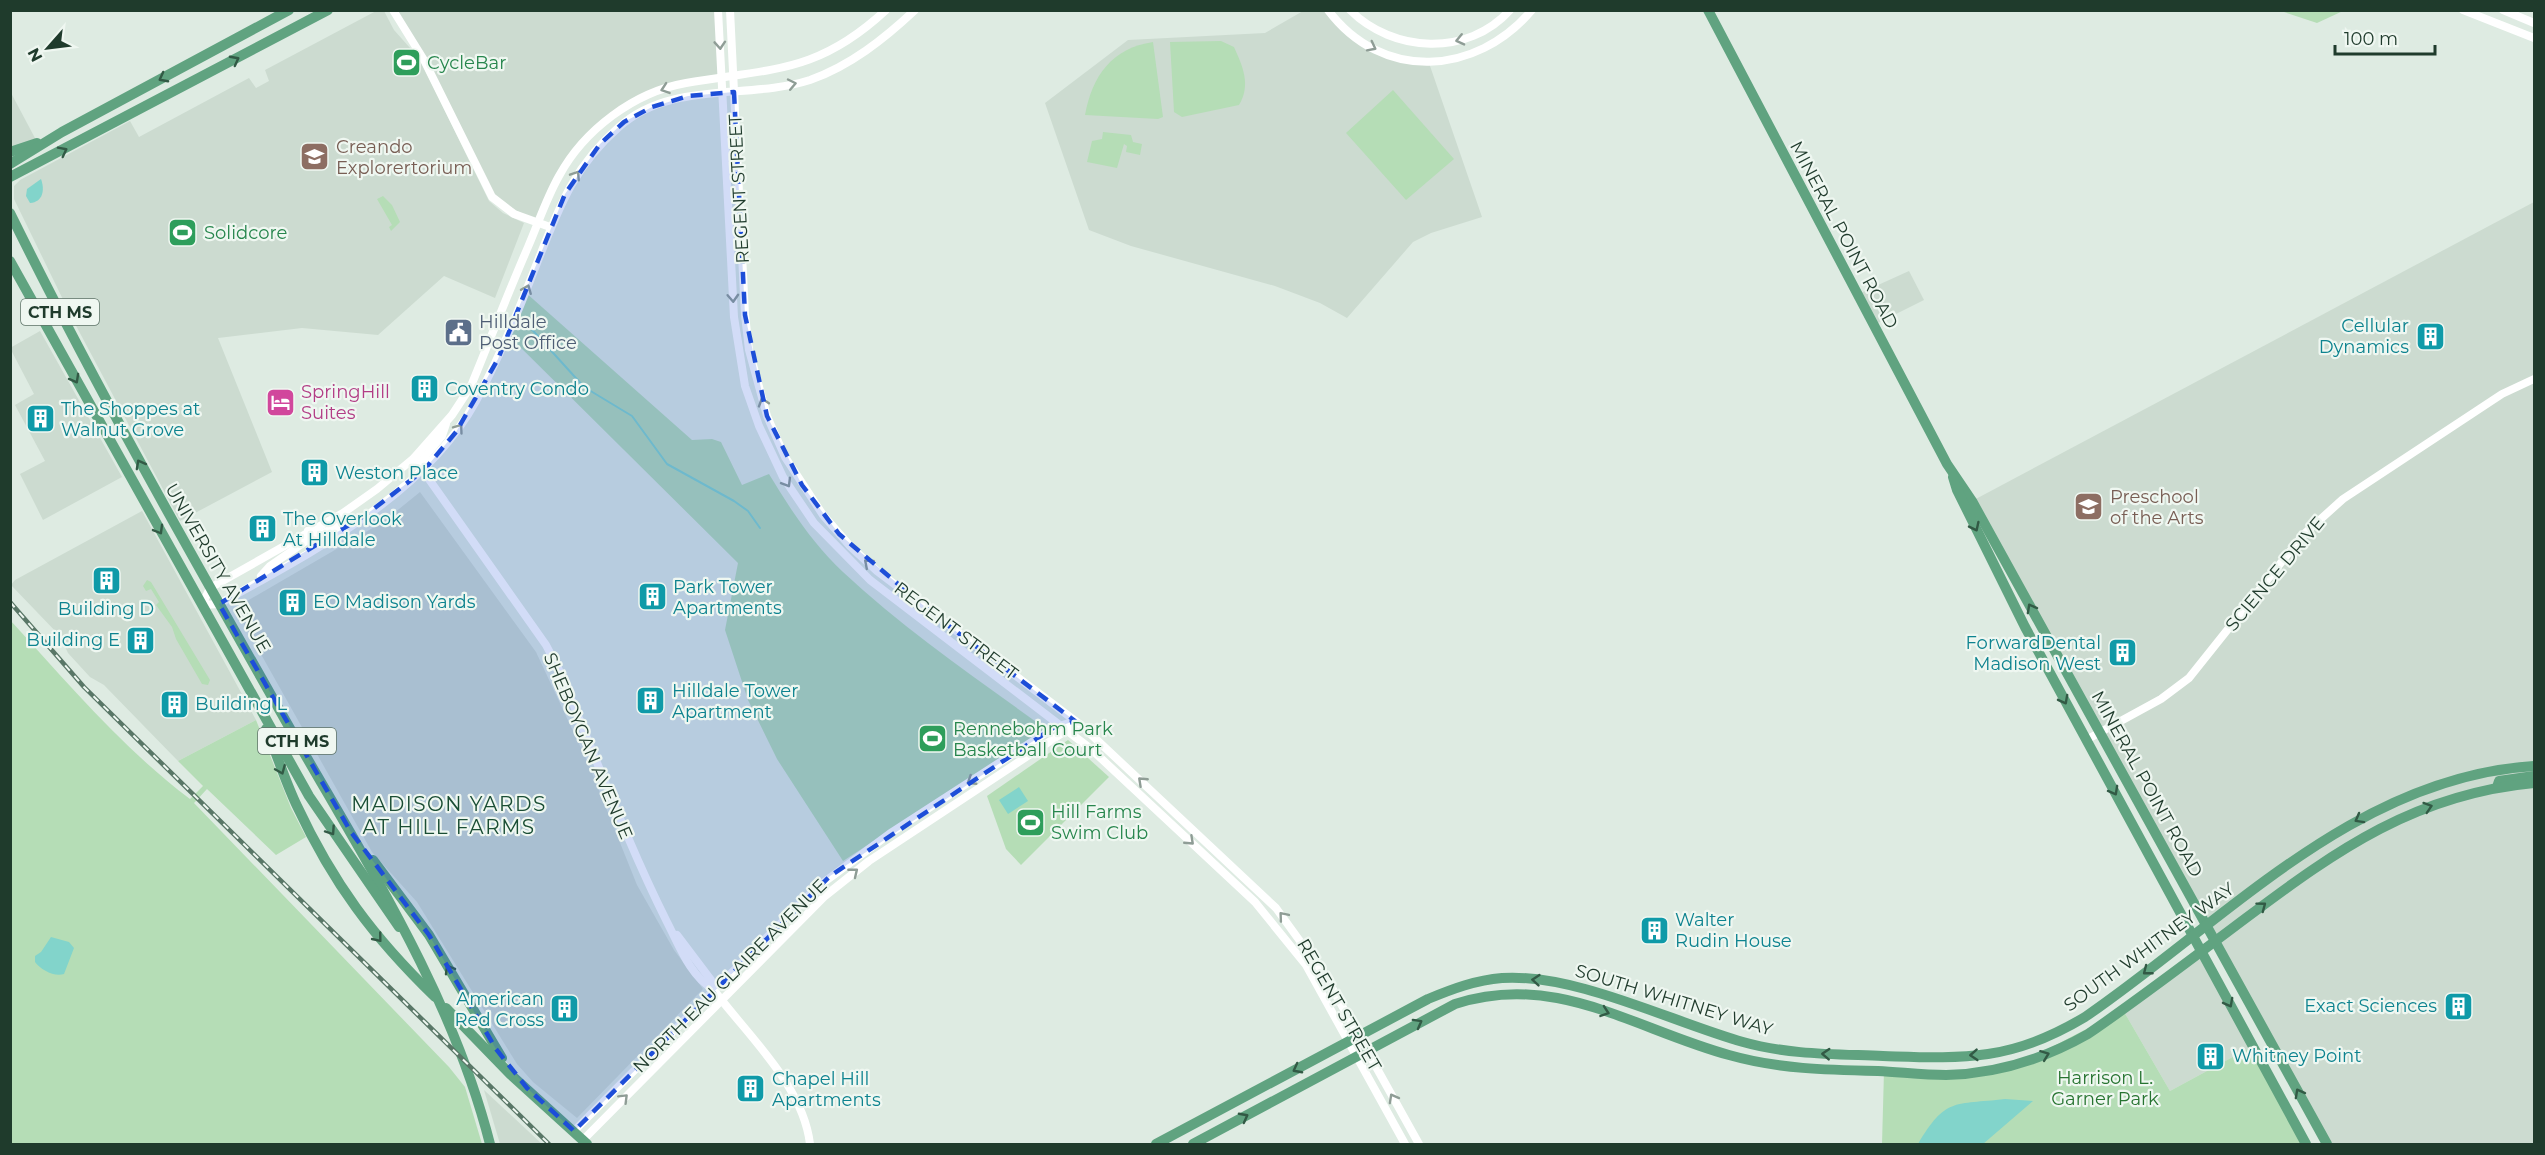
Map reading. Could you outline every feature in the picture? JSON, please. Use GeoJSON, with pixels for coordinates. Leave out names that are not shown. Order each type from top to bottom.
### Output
{"type":"FeatureCollection","features":[{"type":"Feature","properties":{"kind":"main road"},"geometry":{"type":"LineString","coordinates":[[10,164],[62,132],[289,10]]}},
{"type":"Feature","properties":{"kind":"main road"},"geometry":{"type":"LineString","coordinates":[[10,177],[328,10]]}},
{"type":"Feature","properties":{"kind":"main road","name":"MINERAL POINT ROAD"},"geometry":{"type":"LineString","coordinates":[[1708,10],[1952,473],[1972,501],[2327,1144]]}},
{"type":"Feature","properties":{"kind":"main road"},"geometry":{"type":"LineString","coordinates":[[10,152],[62,132]]}},
{"type":"Feature","properties":{"kind":"main road","name":"UNIVERSITY AVENUE"},"geometry":{"type":"LineString","coordinates":[[10,213],[118,423],[393,907],[460,1051],[490,1144]]}},
{"type":"Feature","properties":{"kind":"main road","name":"UNIVERSITY AVENUE"},"geometry":{"type":"LineString","coordinates":[[10,261],[316,807],[391,919],[405,934]]}},
{"type":"Feature","properties":{"kind":"main road","name":"MINERAL POINT ROAD"},"geometry":{"type":"LineString","coordinates":[[1952,473],[1957,490],[1991,561],[2306,1144]]}},
{"type":"Feature","properties":{"kind":"main road"},"geometry":{"type":"LineString","coordinates":[[222,640],[262,720],[297,806],[353,907],[393,956],[585,1142]]}},
{"type":"Feature","properties":{"kind":"main road","name":"SOUTH WHITNEY WAY"},"geometry":{"type":"LineString","coordinates":[[1156,1144],[1418,1004],[1449,990],[1485,981],[1527,979],[1566,984],[1745,1042],[1790,1051],[1894,1056],[1988,1054],[2018,1047],[2065,1029],[2115,996],[2305,854],[2366,815],[2439,785],[2475,775],[2535,766]]}},
{"type":"Feature","properties":{"kind":"main road"},"geometry":{"type":"LineString","coordinates":[[2496,789],[2499,781],[2535,776]]}},
{"type":"Feature","properties":{"kind":"main road","name":"SOUTH WHITNEY WAY"},"geometry":{"type":"LineString","coordinates":[[1193,1144],[1455,1004],[1477,997],[1518,992],[1563,999],[1730,1056],[1792,1068],[1945,1075],[1983,1072],[2019,1065],[2067,1046],[2123,1010],[2319,863],[2366,834],[2412,812],[2496,789],[2535,783]]}},
{"type":"Feature","properties":{"kind":"main road"},"geometry":{"type":"LineString","coordinates":[[351,832],[422,924],[493,1045],[527,1088]]}},
{"type":"Feature","properties":{"kind":"street"},"geometry":{"type":"LineString","coordinates":[[393,10],[432,76],[492,197],[514,214],[550,227]]}},
{"type":"Feature","properties":{"kind":"street","name":"REGENT STREET"},"geometry":{"type":"LineString","coordinates":[[718,10],[734,317],[745,386],[759,426],[783,477],[825,536],[870,580],[1091,749],[1255,902],[1306,965],[1405,1144]]}},
{"type":"Feature","properties":{"kind":"street","name":"REGENT STREET"},"geometry":{"type":"LineString","coordinates":[[730,10],[745,315],[750,350],[767,416],[802,485],[839,534],[877,571],[1075,721],[1276,908],[1316,960],[1419,1144]]}},
{"type":"Feature","properties":{"kind":"street"},"geometry":{"type":"LineString","coordinates":[[886,10],[856,37],[825,54],[796,66],[671,86],[618,111],[586,138],[558,177],[471,386],[446,422],[414,458],[358,502],[210,588],[202,605],[219,604],[324,542],[375,508],[424,470],[456,432],[476,402],[505,342],[565,194],[581,167],[624,122],[640,112],[687,96],[792,84],[829,72],[864,53],[915,10]]}},
{"type":"Feature","properties":{"kind":"street"},"geometry":{"type":"LineString","coordinates":[[1328,10],[1357,39],[1375,50],[1395,58],[1429,63],[1458,59],[1484,49],[1502,38],[1532,10]]}},
{"type":"Feature","properties":{"kind":"street"},"geometry":{"type":"LineString","coordinates":[[1350,10],[1377,32],[1419,44],[1456,42],[1471,37],[1510,10]]}},
{"type":"Feature","properties":{"kind":"street"},"geometry":{"type":"LineString","coordinates":[[2463,10],[2535,38]]}},
{"type":"Feature","properties":{"kind":"street"},"geometry":{"type":"LineString","coordinates":[[2503,10],[2535,23]]}},
{"type":"Feature","properties":{"kind":"street","name":"SCIENCE DRIVE"},"geometry":{"type":"LineString","coordinates":[[2086,740],[2170,693],[2189,678],[2292,549],[2321,517],[2502,394],[2535,379]]}},
{"type":"Feature","properties":{"kind":"street"},"geometry":{"type":"LineString","coordinates":[[424,470],[422,460],[442,436],[446,422]]}},
{"type":"Feature","properties":{"kind":"street","name":"SHEBOYGAN AVENUE"},"geometry":{"type":"LineString","coordinates":[[414,458],[536,628],[555,662],[633,854],[689,964],[704,984],[713,989],[720,999]]}},
{"type":"Feature","properties":{"kind":"street"},"geometry":{"type":"LineString","coordinates":[[308,531],[321,534],[375,508]]}},
{"type":"Feature","properties":{"kind":"street"},"geometry":{"type":"LineString","coordinates":[[255,582],[270,566],[306,541],[308,531]]}},
{"type":"Feature","properties":{"kind":"street"},"geometry":{"type":"LineString","coordinates":[[924,621],[931,612]]}},
{"type":"Feature","properties":{"kind":"street","name":"NORTH EAU CLAIRE AVENUE"},"geometry":{"type":"LineString","coordinates":[[574,1131],[790,912],[846,864],[1059,725],[1075,721]]}},
{"type":"Feature","properties":{"kind":"street","name":"NORTH EAU CLAIRE AVENUE"},"geometry":{"type":"LineString","coordinates":[[585,1142],[720,999],[816,903],[869,861],[1068,731],[1075,721]]}},
{"type":"Feature","properties":{"kind":"street"},"geometry":{"type":"LineString","coordinates":[[720,999],[793,1092],[805,1117],[810,1144]]}},
{"type":"Feature","properties":{"kind":"highlighted area"},"geometry":{"type":"Polygon","coordinates":[[[734,92],[745,315],[767,416],[802,485],[839,534],[937,617],[1075,721],[1053,728],[830,876],[574,1131],[527,1088],[496,1049],[429,935],[351,832],[219,604],[367,514],[424,470],[456,432],[498,359],[565,194],[600,144],[624,122],[652,107],[688,96],[734,92]]]}},
{"type":"Feature","properties":{"kind":"shaded area"},"geometry":{"type":"Polygon","coordinates":[[[376,11],[384,11],[394,30],[419,58],[489,201],[503,213],[524,223],[495,298],[444,276],[378,335],[302,328],[218,338],[272,472],[180,521],[73,320],[14,199],[14,186],[20,180],[130,121],[139,137],[249,78],[256,88],[269,81],[265,70],[376,11]]]}},
{"type":"Feature","properties":{"kind":"shaded area"},"geometry":{"type":"Polygon","coordinates":[[[393,11],[718,11],[722,79],[685,83],[625,107],[570,158],[539,223],[492,197],[424,60],[393,11]]]}},
{"type":"Feature","properties":{"kind":"shaded area"},"geometry":{"type":"Polygon","coordinates":[[[1303,11],[1328,11],[1375,49],[1429,63],[1482,217],[1431,233],[1413,242],[1347,318],[1320,303],[1275,286],[1131,246],[1089,230],[1045,103],[1128,40],[1265,33],[1303,11]]]}},
{"type":"Feature","properties":{"kind":"shaded area"},"geometry":{"type":"Polygon","coordinates":[[[10,91],[36,140],[10,149],[10,91]]]}},
{"type":"Feature","properties":{"kind":"shaded area"},"geometry":{"type":"Polygon","coordinates":[[[2534,202],[2534,1144],[2327,1144],[1972,501],[2534,202]]]}},
{"type":"Feature","properties":{"kind":"shaded area"},"geometry":{"type":"Polygon","coordinates":[[[1909,271],[1924,300],[1872,326],[1856,295],[1909,271]]]}},
{"type":"Feature","properties":{"kind":"shaded area"},"geometry":{"type":"Polygon","coordinates":[[[40,331],[122,477],[43,520],[20,474],[45,461],[15,405],[34,394],[10,348],[40,331]]]}},
{"type":"Feature","properties":{"kind":"shaded area"},"geometry":{"type":"Polygon","coordinates":[[[420,492],[536,652],[588,763],[637,885],[674,950],[703,989],[577,1118],[533,1082],[517,1064],[417,902],[372,852],[235,608],[383,522],[420,492]]]}},
{"type":"Feature","properties":{"kind":"shaded area"},"geometry":{"type":"Polygon","coordinates":[[[142,511],[256,720],[178,761],[104,685],[90,677],[68,653],[60,636],[11,585],[15,580],[142,511]]]}},
{"type":"Feature","properties":{"kind":"shaded area"},"geometry":{"type":"Polygon","coordinates":[[[2202,952],[2253,1046],[2170,1091],[2123,1010],[2202,952]]]}},
{"type":"Feature","properties":{"kind":"shaded area"},"geometry":{"type":"Polygon","coordinates":[[[484,1090],[542,1144],[500,1144],[484,1090]]]}},
{"type":"Feature","properties":{"kind":"green space"},"geometry":{"type":"Polygon","coordinates":[[[2343,10],[2317,23],[2281,11],[2343,10]]]}},
{"type":"Feature","properties":{"kind":"green space"},"geometry":{"type":"Polygon","coordinates":[[[1221,41],[1234,47],[1243,69],[1245,90],[1243,98],[1239,105],[1182,117],[1174,112],[1170,42],[1221,41]]]}},
{"type":"Feature","properties":{"kind":"green space"},"geometry":{"type":"Polygon","coordinates":[[[1153,42],[1163,117],[1158,119],[1085,115],[1093,88],[1106,66],[1126,50],[1153,42]]]}},
{"type":"Feature","properties":{"kind":"green space"},"geometry":{"type":"Polygon","coordinates":[[[1393,90],[1454,159],[1406,200],[1346,133],[1393,90]]]}},
{"type":"Feature","properties":{"kind":"green space"},"geometry":{"type":"Polygon","coordinates":[[[1103,132],[1131,135],[1133,142],[1142,144],[1140,155],[1126,152],[1127,146],[1124,144],[1117,168],[1087,162],[1092,141],[1102,139],[1103,132]]]}},
{"type":"Feature","properties":{"kind":"green space"},"geometry":{"type":"Polygon","coordinates":[[[383,196],[392,205],[400,222],[391,231],[389,227],[392,225],[377,199],[383,196]]]}},
{"type":"Feature","properties":{"kind":"green space"},"geometry":{"type":"Polygon","coordinates":[[[525,292],[692,440],[712,439],[721,442],[742,485],[769,474],[803,526],[843,572],[916,634],[1046,729],[843,861],[777,759],[748,700],[725,630],[738,563],[507,334],[525,292]]]}},
{"type":"Feature","properties":{"kind":"green space"},"geometry":{"type":"Polygon","coordinates":[[[147,580],[151,582],[210,680],[208,685],[202,684],[176,639],[172,627],[156,605],[159,602],[151,589],[146,591],[143,586],[147,580]]]}},
{"type":"Feature","properties":{"kind":"green space"},"geometry":{"type":"Polygon","coordinates":[[[10,620],[118,736],[190,799],[203,786],[178,761],[256,720],[291,808],[306,837],[276,855],[207,789],[194,803],[449,1067],[465,1087],[482,1144],[11,1144],[10,620]]]}},
{"type":"Feature","properties":{"kind":"green space","name":"Hill Farms Swim Club"},"geometry":{"type":"Polygon","coordinates":[[[1068,740],[1109,777],[1021,865],[1006,849],[987,796],[1068,740]]]}},
{"type":"Feature","properties":{"kind":"green space","name":"Harrison L. Garner Park"},"geometry":{"type":"Polygon","coordinates":[[[2123,1010],[2170,1091],[2253,1046],[2306,1144],[1882,1144],[1884,1071],[1945,1075],[2019,1064],[2123,1010]]]}},
{"type":"Feature","properties":{"kind":"water"},"geometry":{"type":"Polygon","coordinates":[[[41,179],[42,195],[38,200],[30,203],[26,196],[27,189],[41,179]]]}},
{"type":"Feature","properties":{"kind":"water"},"geometry":{"type":"Polygon","coordinates":[[[1019,787],[1028,801],[1008,814],[999,800],[1019,787]]]}},
{"type":"Feature","properties":{"kind":"water"},"geometry":{"type":"Polygon","coordinates":[[[51,937],[69,942],[74,948],[64,974],[56,975],[48,972],[35,962],[35,956],[41,952],[51,937]]]}},
{"type":"Feature","properties":{"kind":"water"},"geometry":{"type":"Polygon","coordinates":[[[2005,1099],[2033,1101],[1983,1144],[1918,1144],[1936,1118],[1953,1106],[2005,1099]]]}},
{"type":"Feature","properties":{"kind":"waterway"},"geometry":{"type":"LineString","coordinates":[[526,323],[584,387],[632,416],[667,464],[734,501],[748,511],[760,528]]}},
{"type":"Feature","properties":{"kind":"railway"},"geometry":{"type":"LineString","coordinates":[[10,602],[84,687],[549,1144]]}},
{"type":"Feature","properties":{"kind":"place","name":"CycleBar"},"geometry":{"type":"Point","coordinates":[406,63]}},
{"type":"Feature","properties":{"kind":"place","name":"Creando Explorertorium"},"geometry":{"type":"Point","coordinates":[315,157]}},
{"type":"Feature","properties":{"kind":"place","name":"Solidcore"},"geometry":{"type":"Point","coordinates":[183,233]}},
{"type":"Feature","properties":{"kind":"place","name":"Hilldale Post Office"},"geometry":{"type":"Point","coordinates":[458,332]}},
{"type":"Feature","properties":{"kind":"place","name":"Cellular Dynamics"},"geometry":{"type":"Point","coordinates":[2430,336]}},
{"type":"Feature","properties":{"kind":"place","name":"Coventry Condo"},"geometry":{"type":"Point","coordinates":[424,389]}},
{"type":"Feature","properties":{"kind":"place","name":"SpringHill Suites"},"geometry":{"type":"Point","coordinates":[280,402]}},
{"type":"Feature","properties":{"kind":"place","name":"The Shoppes at Walnut Grove"},"geometry":{"type":"Point","coordinates":[40,419]}},
{"type":"Feature","properties":{"kind":"place","name":"Weston Place"},"geometry":{"type":"Point","coordinates":[314,473]}},
{"type":"Feature","properties":{"kind":"place","name":"Preschool of the Arts"},"geometry":{"type":"Point","coordinates":[2089,507]}},
{"type":"Feature","properties":{"kind":"place","name":"The Overlook At Hilldale"},"geometry":{"type":"Point","coordinates":[262,529]}},
{"type":"Feature","properties":{"kind":"place","name":"Building D"},"geometry":{"type":"Point","coordinates":[106,580]}},
{"type":"Feature","properties":{"kind":"place","name":"Park Tower Apartments"},"geometry":{"type":"Point","coordinates":[652,597]}},
{"type":"Feature","properties":{"kind":"place","name":"EO Madison Yards"},"geometry":{"type":"Point","coordinates":[292,602]}},
{"type":"Feature","properties":{"kind":"place","name":"Building E"},"geometry":{"type":"Point","coordinates":[141,640]}},
{"type":"Feature","properties":{"kind":"place","name":"ForwardDental Madison West"},"geometry":{"type":"Point","coordinates":[2122,653]}},
{"type":"Feature","properties":{"kind":"place","name":"Hilldale Tower Apartment"},"geometry":{"type":"Point","coordinates":[651,701]}},
{"type":"Feature","properties":{"kind":"place","name":"Building L"},"geometry":{"type":"Point","coordinates":[174,704]}},
{"type":"Feature","properties":{"kind":"place","name":"Rennebohm Park Basketball Court"},"geometry":{"type":"Point","coordinates":[932,739]}},
{"type":"Feature","properties":{"kind":"place","name":"Hill Farms Swim Club"},"geometry":{"type":"Point","coordinates":[1030,822]}},
{"type":"Feature","properties":{"kind":"place","name":"Walter Rudin House"},"geometry":{"type":"Point","coordinates":[1654,930]}},
{"type":"Feature","properties":{"kind":"place","name":"Exact Sciences"},"geometry":{"type":"Point","coordinates":[2458,1006]}},
{"type":"Feature","properties":{"kind":"place","name":"American Red Cross"},"geometry":{"type":"Point","coordinates":[565,1009]}},
{"type":"Feature","properties":{"kind":"place","name":"Whitney Point"},"geometry":{"type":"Point","coordinates":[2211,1056]}},
{"type":"Feature","properties":{"kind":"place","name":"Chapel Hill Apartments"},"geometry":{"type":"Point","coordinates":[751,1089]}},
{"type":"Feature","properties":{"kind":"district","name":"MADISON YARDS AT HILL FARMS"},"geometry":{"type":"Point","coordinates":[449,816]}}]}
